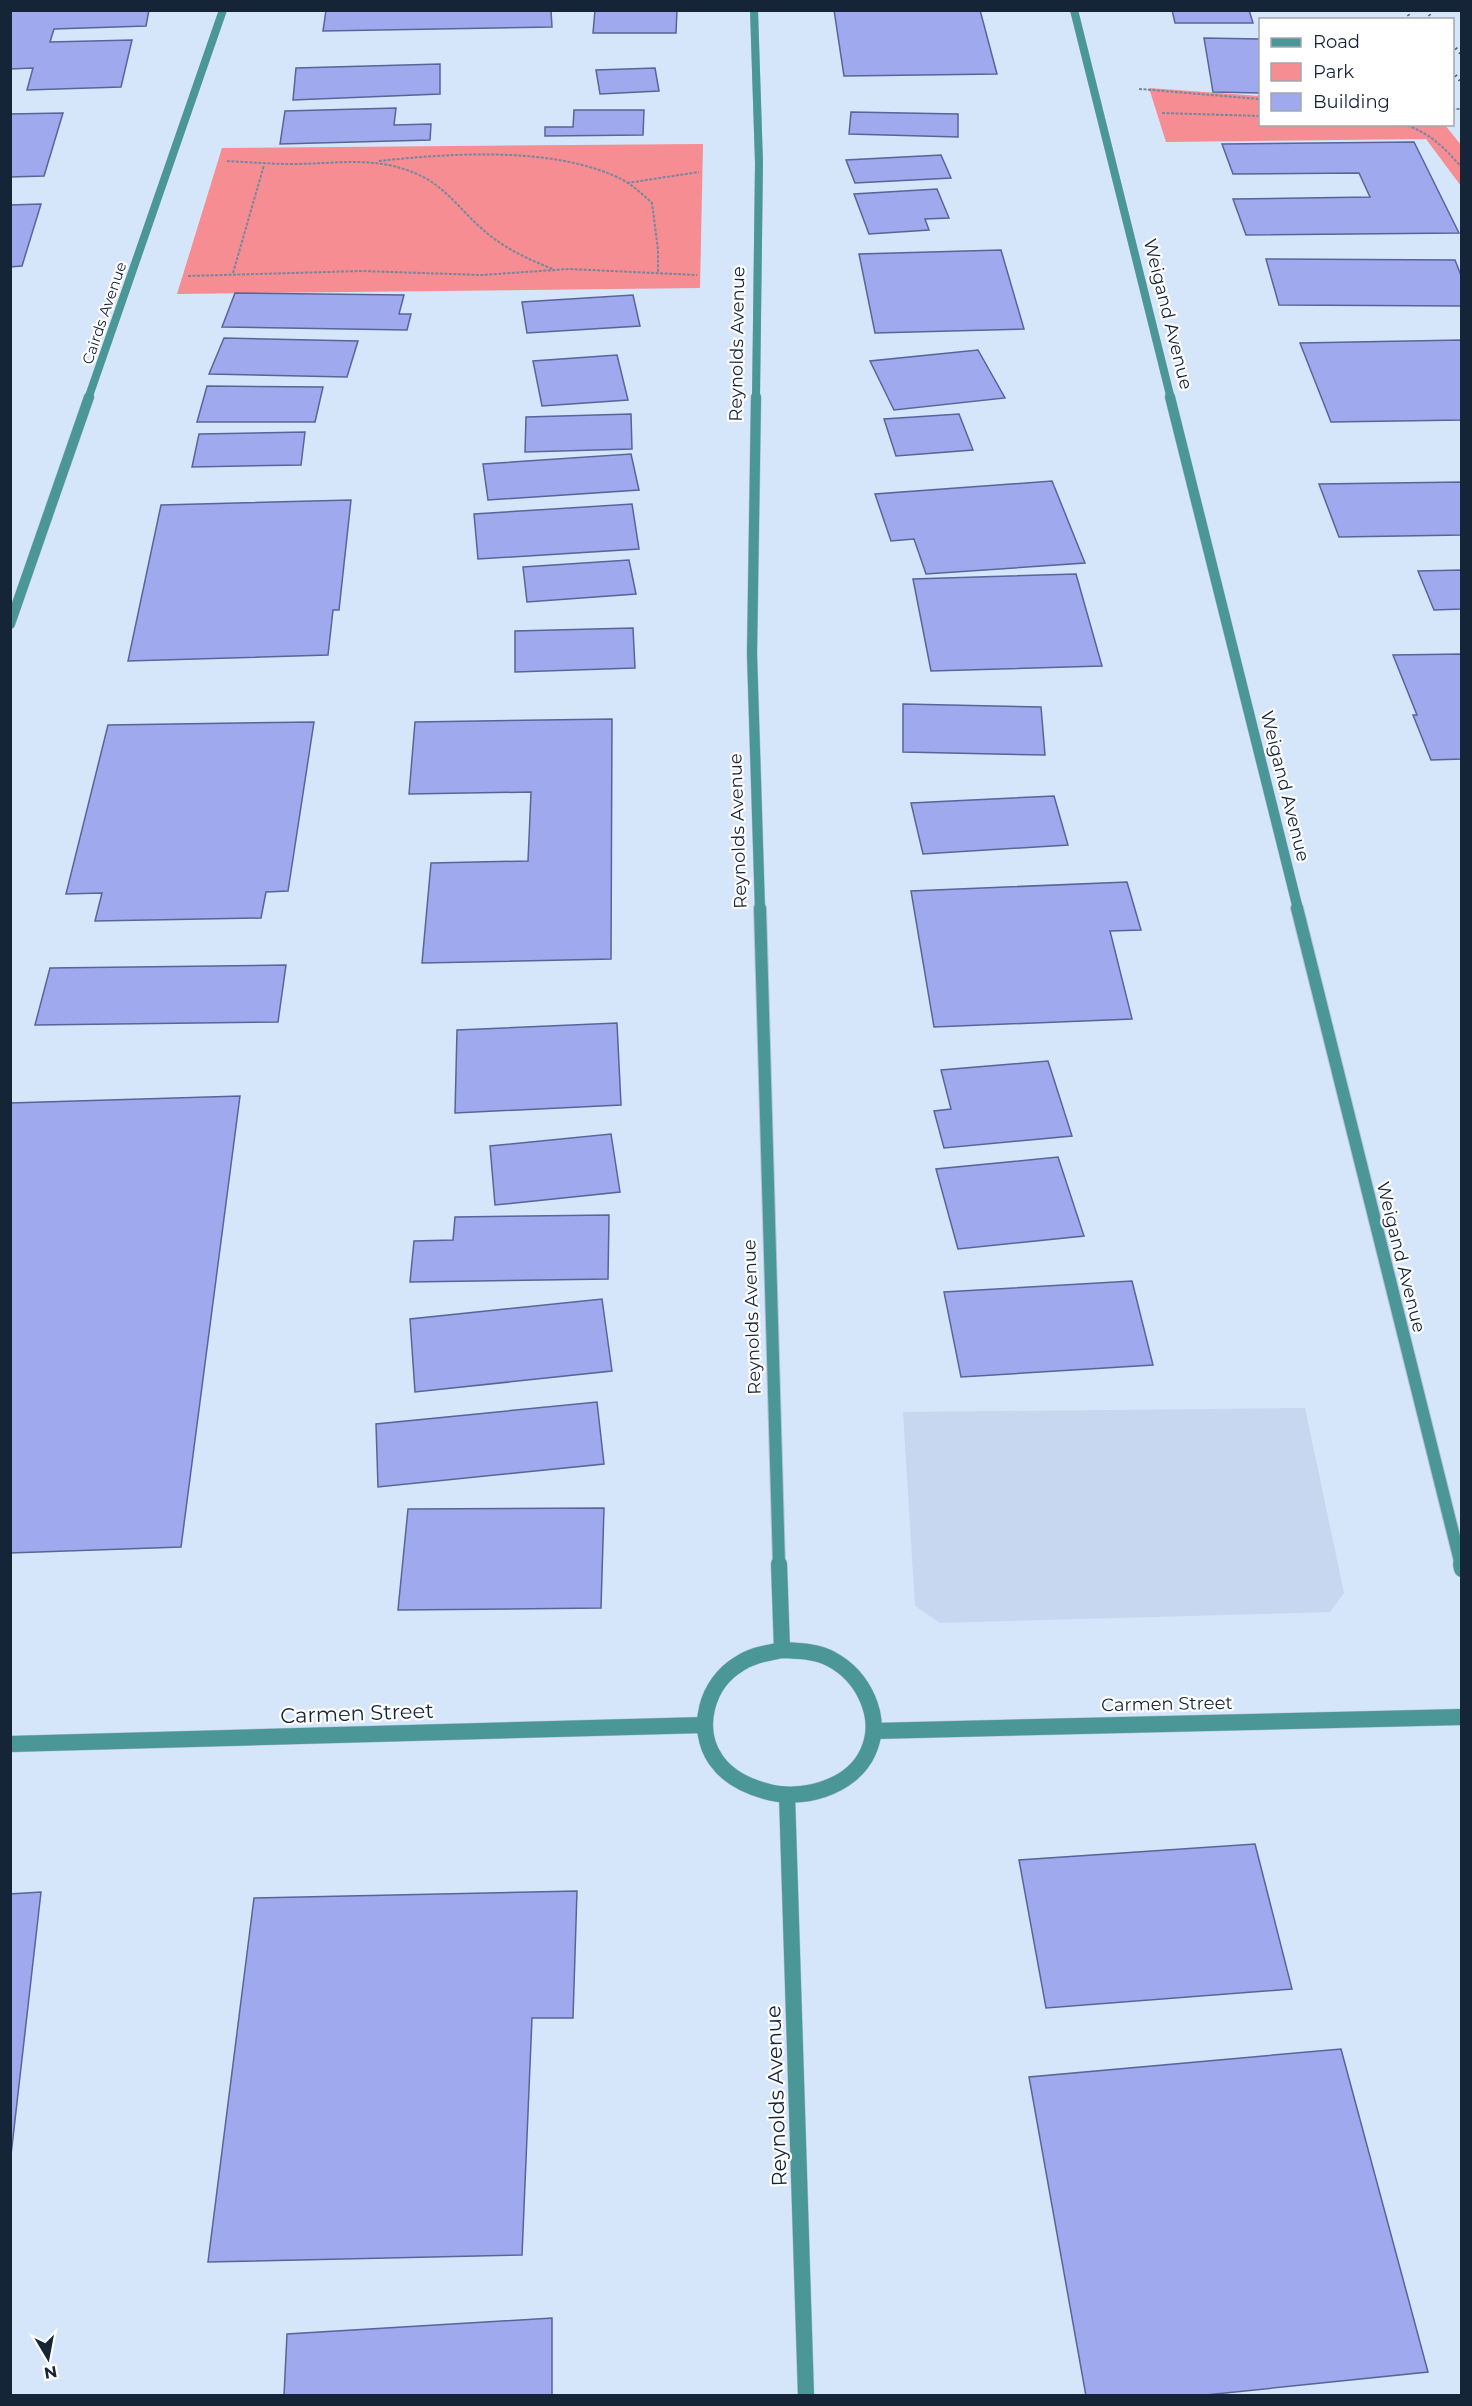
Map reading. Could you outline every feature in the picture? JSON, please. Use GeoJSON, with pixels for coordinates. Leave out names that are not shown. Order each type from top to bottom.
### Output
{"type":"FeatureCollection","features":[{"type":"Feature","properties":{"kind":"street","name":"Cairds Avenue"},"geometry":{"type":"LineString","coordinates":[[10,624],[223,10]]}},
{"type":"Feature","properties":{"kind":"street","name":"Reynolds Avenue"},"geometry":{"type":"LineString","coordinates":[[754,10],[759,163],[752,654],[782,1650]]}},
{"type":"Feature","properties":{"kind":"street","name":"Weigand Avenue"},"geometry":{"type":"LineString","coordinates":[[1074,10],[1461,1569]]}},
{"type":"Feature","properties":{"kind":"street"},"geometry":{"type":"LineString","coordinates":[[782,1650],[805,1652],[829,1659],[849,1671],[864,1688],[872,1709],[874,1731],[868,1752],[855,1770],[836,1784],[813,1794],[788,1796],[762,1792],[739,1781],[721,1766],[708,1746],[704,1725],[707,1702],[718,1682],[735,1666],[757,1655],[782,1650]]}},
{"type":"Feature","properties":{"kind":"street","name":"Carmen Street"},"geometry":{"type":"LineString","coordinates":[[874,1731],[1461,1717]]}},
{"type":"Feature","properties":{"kind":"street","name":"Carmen Street"},"geometry":{"type":"LineString","coordinates":[[10,1744],[704,1725]]}},
{"type":"Feature","properties":{"kind":"street","name":"Reynolds Avenue"},"geometry":{"type":"LineString","coordinates":[[788,1796],[806,2396]]}},
{"type":"Feature","properties":{"kind":"path"},"geometry":{"type":"LineString","coordinates":[[1094,86],[1259,99]]}},
{"type":"Feature","properties":{"kind":"path"},"geometry":{"type":"LineString","coordinates":[[1162,112],[1259,116]]}},
{"type":"Feature","properties":{"kind":"path"},"geometry":{"type":"LineString","coordinates":[[1410,126],[1437,139],[1461,168]]}},
{"type":"Feature","properties":{"kind":"path"},"geometry":{"type":"LineString","coordinates":[[228,161],[264,164],[372,161],[449,155],[506,156],[547,160],[584,168],[621,178],[652,203],[658,250],[658,272]]}},
{"type":"Feature","properties":{"kind":"path"},"geometry":{"type":"LineString","coordinates":[[372,161],[388,163],[430,182],[455,200],[473,221],[505,247],[525,258],[557,270]]}},
{"type":"Feature","properties":{"kind":"path"},"geometry":{"type":"LineString","coordinates":[[233,273],[264,164]]}},
{"type":"Feature","properties":{"kind":"path"},"geometry":{"type":"LineString","coordinates":[[627,183],[699,172]]}},
{"type":"Feature","properties":{"kind":"path"},"geometry":{"type":"LineString","coordinates":[[188,276],[361,271],[483,275],[557,270],[697,275]]}},
{"type":"Feature","properties":{"kind":"shaded area"},"geometry":{"type":"Polygon","coordinates":[[[1305,1408],[1344,1593],[1330,1612],[940,1623],[915,1606],[903,1412],[1305,1408]]]}},
{"type":"Feature","properties":{"kind":"green space"},"geometry":{"type":"Polygon","coordinates":[[[1149,88],[1259,96],[1259,126],[1446,126],[1461,145],[1461,186],[1426,139],[1166,142],[1149,88]]]}},
{"type":"Feature","properties":{"kind":"green space"},"geometry":{"type":"Polygon","coordinates":[[[703,144],[700,288],[177,294],[222,148],[703,144]]]}},
{"type":"Feature","properties":{"kind":"building"},"geometry":{"type":"Polygon","coordinates":[[[10,10],[149,10],[146,26],[54,29],[50,42],[132,40],[121,87],[27,90],[33,68],[10,69],[10,10]]]}},
{"type":"Feature","properties":{"kind":"building"},"geometry":{"type":"Polygon","coordinates":[[[326,10],[551,10],[552,27],[323,31],[326,10]]]}},
{"type":"Feature","properties":{"kind":"building"},"geometry":{"type":"Polygon","coordinates":[[[595,10],[677,10],[676,33],[593,33],[595,10]]]}},
{"type":"Feature","properties":{"kind":"building"},"geometry":{"type":"Polygon","coordinates":[[[834,10],[980,10],[997,74],[844,76],[834,10]]]}},
{"type":"Feature","properties":{"kind":"building"},"geometry":{"type":"Polygon","coordinates":[[[1172,10],[1249,10],[1253,23],[1175,23],[1172,10]]]}},
{"type":"Feature","properties":{"kind":"building"},"geometry":{"type":"Polygon","coordinates":[[[1204,38],[1259,39],[1259,93],[1213,92],[1204,38]]]}},
{"type":"Feature","properties":{"kind":"building"},"geometry":{"type":"Polygon","coordinates":[[[440,64],[440,94],[293,100],[296,68],[440,64]]]}},
{"type":"Feature","properties":{"kind":"building"},"geometry":{"type":"Polygon","coordinates":[[[655,68],[659,91],[600,94],[596,70],[655,68]]]}},
{"type":"Feature","properties":{"kind":"building"},"geometry":{"type":"Polygon","coordinates":[[[396,108],[394,125],[431,124],[430,140],[280,144],[285,111],[396,108]]]}},
{"type":"Feature","properties":{"kind":"building"},"geometry":{"type":"Polygon","coordinates":[[[574,110],[644,110],[643,135],[545,136],[545,127],[573,127],[574,110]]]}},
{"type":"Feature","properties":{"kind":"building"},"geometry":{"type":"Polygon","coordinates":[[[851,112],[958,114],[958,137],[849,134],[851,112]]]}},
{"type":"Feature","properties":{"kind":"building"},"geometry":{"type":"Polygon","coordinates":[[[63,113],[44,176],[10,177],[10,114],[63,113]]]}},
{"type":"Feature","properties":{"kind":"building"},"geometry":{"type":"Polygon","coordinates":[[[1414,142],[1459,233],[1246,235],[1233,199],[1370,197],[1359,173],[1233,174],[1222,144],[1414,142]]]}},
{"type":"Feature","properties":{"kind":"building"},"geometry":{"type":"Polygon","coordinates":[[[941,155],[951,178],[855,183],[846,160],[941,155]]]}},
{"type":"Feature","properties":{"kind":"building"},"geometry":{"type":"Polygon","coordinates":[[[937,189],[949,218],[925,219],[929,230],[869,234],[854,194],[937,189]]]}},
{"type":"Feature","properties":{"kind":"building"},"geometry":{"type":"Polygon","coordinates":[[[41,204],[22,266],[10,267],[10,205],[41,204]]]}},
{"type":"Feature","properties":{"kind":"building"},"geometry":{"type":"Polygon","coordinates":[[[1001,250],[1024,329],[875,333],[859,254],[1001,250]]]}},
{"type":"Feature","properties":{"kind":"building"},"geometry":{"type":"Polygon","coordinates":[[[1266,259],[1455,260],[1462,278],[1462,306],[1279,305],[1266,259]]]}},
{"type":"Feature","properties":{"kind":"building"},"geometry":{"type":"Polygon","coordinates":[[[235,293],[404,295],[399,314],[411,314],[407,330],[222,327],[235,293]]]}},
{"type":"Feature","properties":{"kind":"building"},"geometry":{"type":"Polygon","coordinates":[[[633,295],[640,326],[527,333],[522,302],[633,295]]]}},
{"type":"Feature","properties":{"kind":"building"},"geometry":{"type":"Polygon","coordinates":[[[224,338],[358,341],[347,377],[209,374],[224,338]]]}},
{"type":"Feature","properties":{"kind":"building"},"geometry":{"type":"Polygon","coordinates":[[[1462,340],[1462,420],[1331,422],[1300,343],[1462,340]]]}},
{"type":"Feature","properties":{"kind":"building"},"geometry":{"type":"Polygon","coordinates":[[[978,350],[1005,398],[894,410],[870,361],[978,350]]]}},
{"type":"Feature","properties":{"kind":"building"},"geometry":{"type":"Polygon","coordinates":[[[617,355],[628,400],[542,406],[533,361],[617,355]]]}},
{"type":"Feature","properties":{"kind":"building"},"geometry":{"type":"Polygon","coordinates":[[[207,386],[323,387],[315,422],[197,422],[207,386]]]}},
{"type":"Feature","properties":{"kind":"building"},"geometry":{"type":"Polygon","coordinates":[[[631,414],[632,449],[525,452],[526,417],[631,414]]]}},
{"type":"Feature","properties":{"kind":"building"},"geometry":{"type":"Polygon","coordinates":[[[959,414],[973,450],[896,456],[884,419],[959,414]]]}},
{"type":"Feature","properties":{"kind":"building"},"geometry":{"type":"Polygon","coordinates":[[[305,432],[301,465],[192,467],[199,434],[305,432]]]}},
{"type":"Feature","properties":{"kind":"building"},"geometry":{"type":"Polygon","coordinates":[[[631,454],[639,490],[488,500],[483,464],[631,454]]]}},
{"type":"Feature","properties":{"kind":"building"},"geometry":{"type":"Polygon","coordinates":[[[1052,481],[1085,563],[926,574],[914,539],[891,541],[875,494],[1052,481]]]}},
{"type":"Feature","properties":{"kind":"building"},"geometry":{"type":"Polygon","coordinates":[[[1462,482],[1462,535],[1339,537],[1319,484],[1462,482]]]}},
{"type":"Feature","properties":{"kind":"building"},"geometry":{"type":"Polygon","coordinates":[[[351,500],[339,610],[333,610],[328,655],[128,661],[161,505],[351,500]]]}},
{"type":"Feature","properties":{"kind":"building"},"geometry":{"type":"Polygon","coordinates":[[[632,504],[639,549],[478,559],[474,514],[632,504]]]}},
{"type":"Feature","properties":{"kind":"building"},"geometry":{"type":"Polygon","coordinates":[[[629,560],[636,594],[527,602],[523,567],[629,560]]]}},
{"type":"Feature","properties":{"kind":"building"},"geometry":{"type":"Polygon","coordinates":[[[1462,570],[1462,609],[1434,610],[1418,571],[1462,570]]]}},
{"type":"Feature","properties":{"kind":"building"},"geometry":{"type":"Polygon","coordinates":[[[1076,574],[1102,666],[931,671],[913,579],[1076,574]]]}},
{"type":"Feature","properties":{"kind":"building"},"geometry":{"type":"Polygon","coordinates":[[[633,628],[635,668],[515,672],[515,631],[633,628]]]}},
{"type":"Feature","properties":{"kind":"building"},"geometry":{"type":"Polygon","coordinates":[[[1462,654],[1462,759],[1431,760],[1413,715],[1417,715],[1393,655],[1462,654]]]}},
{"type":"Feature","properties":{"kind":"building"},"geometry":{"type":"Polygon","coordinates":[[[903,704],[1041,707],[1045,755],[903,752],[903,704]]]}},
{"type":"Feature","properties":{"kind":"building"},"geometry":{"type":"Polygon","coordinates":[[[612,719],[611,959],[422,963],[431,863],[528,861],[531,792],[409,794],[415,722],[612,719]]]}},
{"type":"Feature","properties":{"kind":"building"},"geometry":{"type":"Polygon","coordinates":[[[314,722],[288,891],[266,892],[261,918],[95,921],[102,893],[66,894],[108,725],[314,722]]]}},
{"type":"Feature","properties":{"kind":"building"},"geometry":{"type":"Polygon","coordinates":[[[1054,796],[1068,845],[923,854],[911,803],[1054,796]]]}},
{"type":"Feature","properties":{"kind":"building"},"geometry":{"type":"Polygon","coordinates":[[[1127,882],[1141,930],[1110,931],[1132,1019],[934,1027],[911,891],[1127,882]]]}},
{"type":"Feature","properties":{"kind":"building"},"geometry":{"type":"Polygon","coordinates":[[[286,965],[278,1022],[35,1025],[50,968],[286,965]]]}},
{"type":"Feature","properties":{"kind":"building"},"geometry":{"type":"Polygon","coordinates":[[[617,1023],[621,1105],[455,1113],[457,1030],[617,1023]]]}},
{"type":"Feature","properties":{"kind":"building"},"geometry":{"type":"Polygon","coordinates":[[[1048,1061],[1072,1136],[944,1148],[934,1111],[951,1109],[941,1070],[1048,1061]]]}},
{"type":"Feature","properties":{"kind":"building"},"geometry":{"type":"Polygon","coordinates":[[[240,1096],[181,1547],[10,1553],[10,1103],[240,1096]]]}},
{"type":"Feature","properties":{"kind":"building"},"geometry":{"type":"Polygon","coordinates":[[[611,1134],[620,1192],[495,1205],[490,1146],[611,1134]]]}},
{"type":"Feature","properties":{"kind":"building"},"geometry":{"type":"Polygon","coordinates":[[[1058,1157],[1084,1236],[958,1249],[936,1169],[1058,1157]]]}},
{"type":"Feature","properties":{"kind":"building"},"geometry":{"type":"Polygon","coordinates":[[[609,1215],[608,1279],[410,1282],[414,1241],[453,1240],[455,1217],[609,1215]]]}},
{"type":"Feature","properties":{"kind":"building"},"geometry":{"type":"Polygon","coordinates":[[[1132,1281],[1153,1365],[961,1377],[944,1292],[1132,1281]]]}},
{"type":"Feature","properties":{"kind":"building"},"geometry":{"type":"Polygon","coordinates":[[[602,1299],[612,1371],[415,1392],[410,1319],[602,1299]]]}},
{"type":"Feature","properties":{"kind":"building"},"geometry":{"type":"Polygon","coordinates":[[[597,1402],[604,1464],[378,1487],[376,1424],[597,1402]]]}},
{"type":"Feature","properties":{"kind":"building"},"geometry":{"type":"Polygon","coordinates":[[[604,1508],[601,1608],[398,1610],[408,1509],[604,1508]]]}},
{"type":"Feature","properties":{"kind":"building"},"geometry":{"type":"Polygon","coordinates":[[[1255,1844],[1292,1989],[1046,2008],[1019,1860],[1255,1844]]]}},
{"type":"Feature","properties":{"kind":"building"},"geometry":{"type":"Polygon","coordinates":[[[577,1891],[573,2018],[532,2018],[522,2255],[208,2262],[254,1898],[577,1891]]]}},
{"type":"Feature","properties":{"kind":"building"},"geometry":{"type":"Polygon","coordinates":[[[41,1892],[10,2164],[10,1894],[41,1892]]]}},
{"type":"Feature","properties":{"kind":"building"},"geometry":{"type":"Polygon","coordinates":[[[1341,2049],[1428,2372],[1196,2396],[1086,2396],[1029,2077],[1341,2049]]]}},
{"type":"Feature","properties":{"kind":"building"},"geometry":{"type":"Polygon","coordinates":[[[552,2318],[552,2396],[284,2396],[287,2334],[552,2318]]]}},
{"type":"Feature","properties":{"kind":"railway"},"geometry":{"type":"LineString","coordinates":[[1405,10],[1411,18]]}},
{"type":"Feature","properties":{"kind":"railway"},"geometry":{"type":"LineString","coordinates":[[1426,10],[1432,18]]}},
{"type":"Feature","properties":{"kind":"railway"},"geometry":{"type":"LineString","coordinates":[[1454,46],[1462,55]]}},
{"type":"Feature","properties":{"kind":"railway"},"geometry":{"type":"LineString","coordinates":[[1454,73],[1462,83]]}}]}
